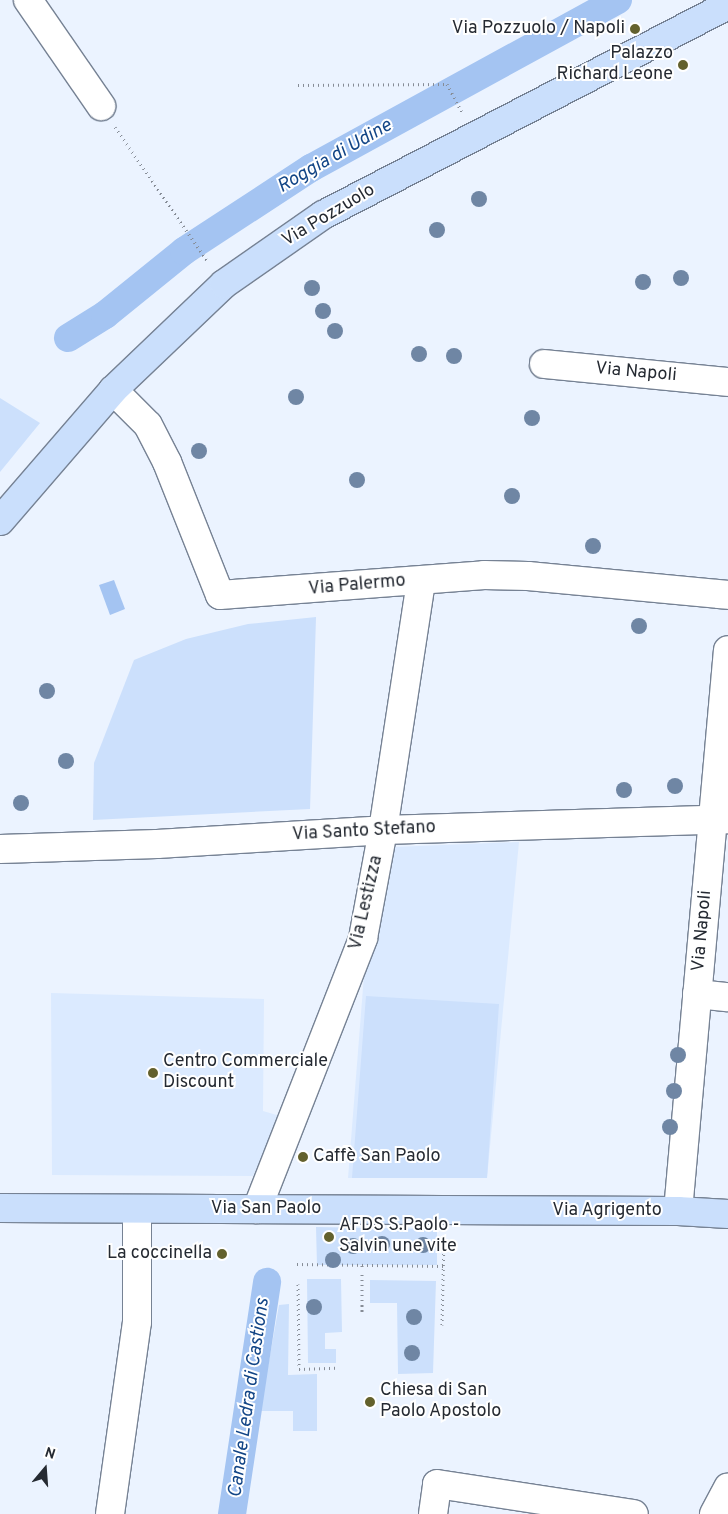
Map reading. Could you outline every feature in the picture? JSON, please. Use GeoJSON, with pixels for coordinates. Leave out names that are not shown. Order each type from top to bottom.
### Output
{"type":"FeatureCollection","features":[{"type":"Feature","properties":{"kind":"main road","name":"Via Pozzuolo"},"geometry":{"type":"LineString","coordinates":[[0,520],[112,390],[224,284],[322,215],[728,5]]}},
{"type":"Feature","properties":{"kind":"main road","name":"Via San Paolo"},"geometry":{"type":"LineString","coordinates":[[0,1208],[485,1210]]}},
{"type":"Feature","properties":{"kind":"main road","name":"Via Agrigento"},"geometry":{"type":"LineString","coordinates":[[485,1210],[678,1211],[728,1214]]}},
{"type":"Feature","properties":{"kind":"street"},"geometry":{"type":"LineString","coordinates":[[28,0],[101,106]]}},
{"type":"Feature","properties":{"kind":"street","name":"Via Napoli"},"geometry":{"type":"LineString","coordinates":[[544,364],[728,382]]}},
{"type":"Feature","properties":{"kind":"street","name":"Via Palermo"},"geometry":{"type":"LineString","coordinates":[[112,390],[148,424],[220,595],[484,576],[528,576],[728,595]]}},
{"type":"Feature","properties":{"kind":"street","name":"Via Lestizza"},"geometry":{"type":"LineString","coordinates":[[257,1209],[363,938],[383,830],[421,581]]}},
{"type":"Feature","properties":{"kind":"street","name":"Via Napoli"},"geometry":{"type":"LineString","coordinates":[[678,1211],[697,994],[720,818],[728,650]]}},
{"type":"Feature","properties":{"kind":"street","name":"Via Santo Stefano"},"geometry":{"type":"LineString","coordinates":[[0,849],[157,844],[383,830],[720,818]]}},
{"type":"Feature","properties":{"kind":"street"},"geometry":{"type":"LineString","coordinates":[[697,994],[728,997]]}},
{"type":"Feature","properties":{"kind":"street"},"geometry":{"type":"LineString","coordinates":[[110,1514],[136,1322],[137,1208]]}},
{"type":"Feature","properties":{"kind":"street"},"geometry":{"type":"LineString","coordinates":[[433,1514],[437,1484],[634,1514]]}},
{"type":"Feature","properties":{"kind":"street"},"geometry":{"type":"LineString","coordinates":[[714,1514],[728,1488]]}},
{"type":"Feature","properties":{"kind":"path"},"geometry":{"type":"LineString","coordinates":[[298,86],[446,84],[461,110]]}},
{"type":"Feature","properties":{"kind":"path"},"geometry":{"type":"LineString","coordinates":[[101,106],[201,253]]}},
{"type":"Feature","properties":{"kind":"path"},"geometry":{"type":"LineString","coordinates":[[442,1325],[445,1210]]}},
{"type":"Feature","properties":{"kind":"path"},"geometry":{"type":"LineString","coordinates":[[297,1264],[444,1266]]}},
{"type":"Feature","properties":{"kind":"path"},"geometry":{"type":"LineString","coordinates":[[362,1265],[362,1314]]}},
{"type":"Feature","properties":{"kind":"path"},"geometry":{"type":"LineString","coordinates":[[298,1284],[299,1369],[336,1368]]}},
{"type":"Feature","properties":{"kind":"shaded area"},"geometry":{"type":"Polygon","coordinates":[[[0,398],[40,423],[0,472],[0,398]]]}},
{"type":"Feature","properties":{"kind":"shaded area"},"geometry":{"type":"Polygon","coordinates":[[[114,580],[125,609],[110,615],[99,585],[114,580]]]}},
{"type":"Feature","properties":{"kind":"shaded area"},"geometry":{"type":"Polygon","coordinates":[[[316,617],[310,809],[93,820],[94,763],[134,660],[186,639],[248,624],[316,617]]]}},
{"type":"Feature","properties":{"kind":"shaded area"},"geometry":{"type":"Polygon","coordinates":[[[519,842],[487,1178],[348,1178],[365,963],[394,847],[519,842]]]}},
{"type":"Feature","properties":{"kind":"shaded area"},"geometry":{"type":"Polygon","coordinates":[[[51,993],[264,999],[263,1111],[280,1116],[253,1176],[52,1175],[51,993]]]}},
{"type":"Feature","properties":{"kind":"shaded area"},"geometry":{"type":"Polygon","coordinates":[[[366,996],[499,1004],[487,1178],[352,1178],[366,996]]]}},
{"type":"Feature","properties":{"kind":"shaded area"},"geometry":{"type":"Polygon","coordinates":[[[316,1227],[437,1229],[437,1265],[317,1265],[316,1227]]]}},
{"type":"Feature","properties":{"kind":"shaded area"},"geometry":{"type":"Polygon","coordinates":[[[307,1279],[341,1279],[342,1332],[325,1333],[325,1349],[336,1349],[336,1363],[308,1363],[307,1279]]]}},
{"type":"Feature","properties":{"kind":"shaded area"},"geometry":{"type":"Polygon","coordinates":[[[370,1280],[436,1281],[433,1373],[398,1374],[397,1303],[370,1303],[370,1280]]]}},
{"type":"Feature","properties":{"kind":"shaded area"},"geometry":{"type":"Polygon","coordinates":[[[289,1304],[288,1375],[317,1374],[317,1431],[293,1431],[293,1411],[260,1411],[279,1305],[289,1304]]]}},
{"type":"Feature","properties":{"kind":"waterway","name":"Roggia di Udine"},"geometry":{"type":"LineString","coordinates":[[68,338],[105,315],[184,251],[311,168],[618,0]]}},
{"type":"Feature","properties":{"kind":"waterway","name":"Canale Ledra di Castions"},"geometry":{"type":"LineString","coordinates":[[232,1514],[267,1282]]}},
{"type":"Feature","properties":{"kind":"place","name":"Via Pozzuolo / Napoli"},"geometry":{"type":"Point","coordinates":[635,29]}},
{"type":"Feature","properties":{"kind":"place","name":"Palazzo Richard Leone"},"geometry":{"type":"Point","coordinates":[683,65]}},
{"type":"Feature","properties":{"kind":"place","name":"Centro Commerciale Discount"},"geometry":{"type":"Point","coordinates":[153,1073]}},
{"type":"Feature","properties":{"kind":"place","name":"Caffè San Paolo"},"geometry":{"type":"Point","coordinates":[303,1157]}},
{"type":"Feature","properties":{"kind":"place","name":"AFDS S.Paolo - Salvin une vite"},"geometry":{"type":"Point","coordinates":[329,1237]}},
{"type":"Feature","properties":{"kind":"place","name":"La coccinella"},"geometry":{"type":"Point","coordinates":[222,1254]}},
{"type":"Feature","properties":{"kind":"place","name":"Chiesa di San Paolo Apostolo"},"geometry":{"type":"Point","coordinates":[370,1402]}}]}
